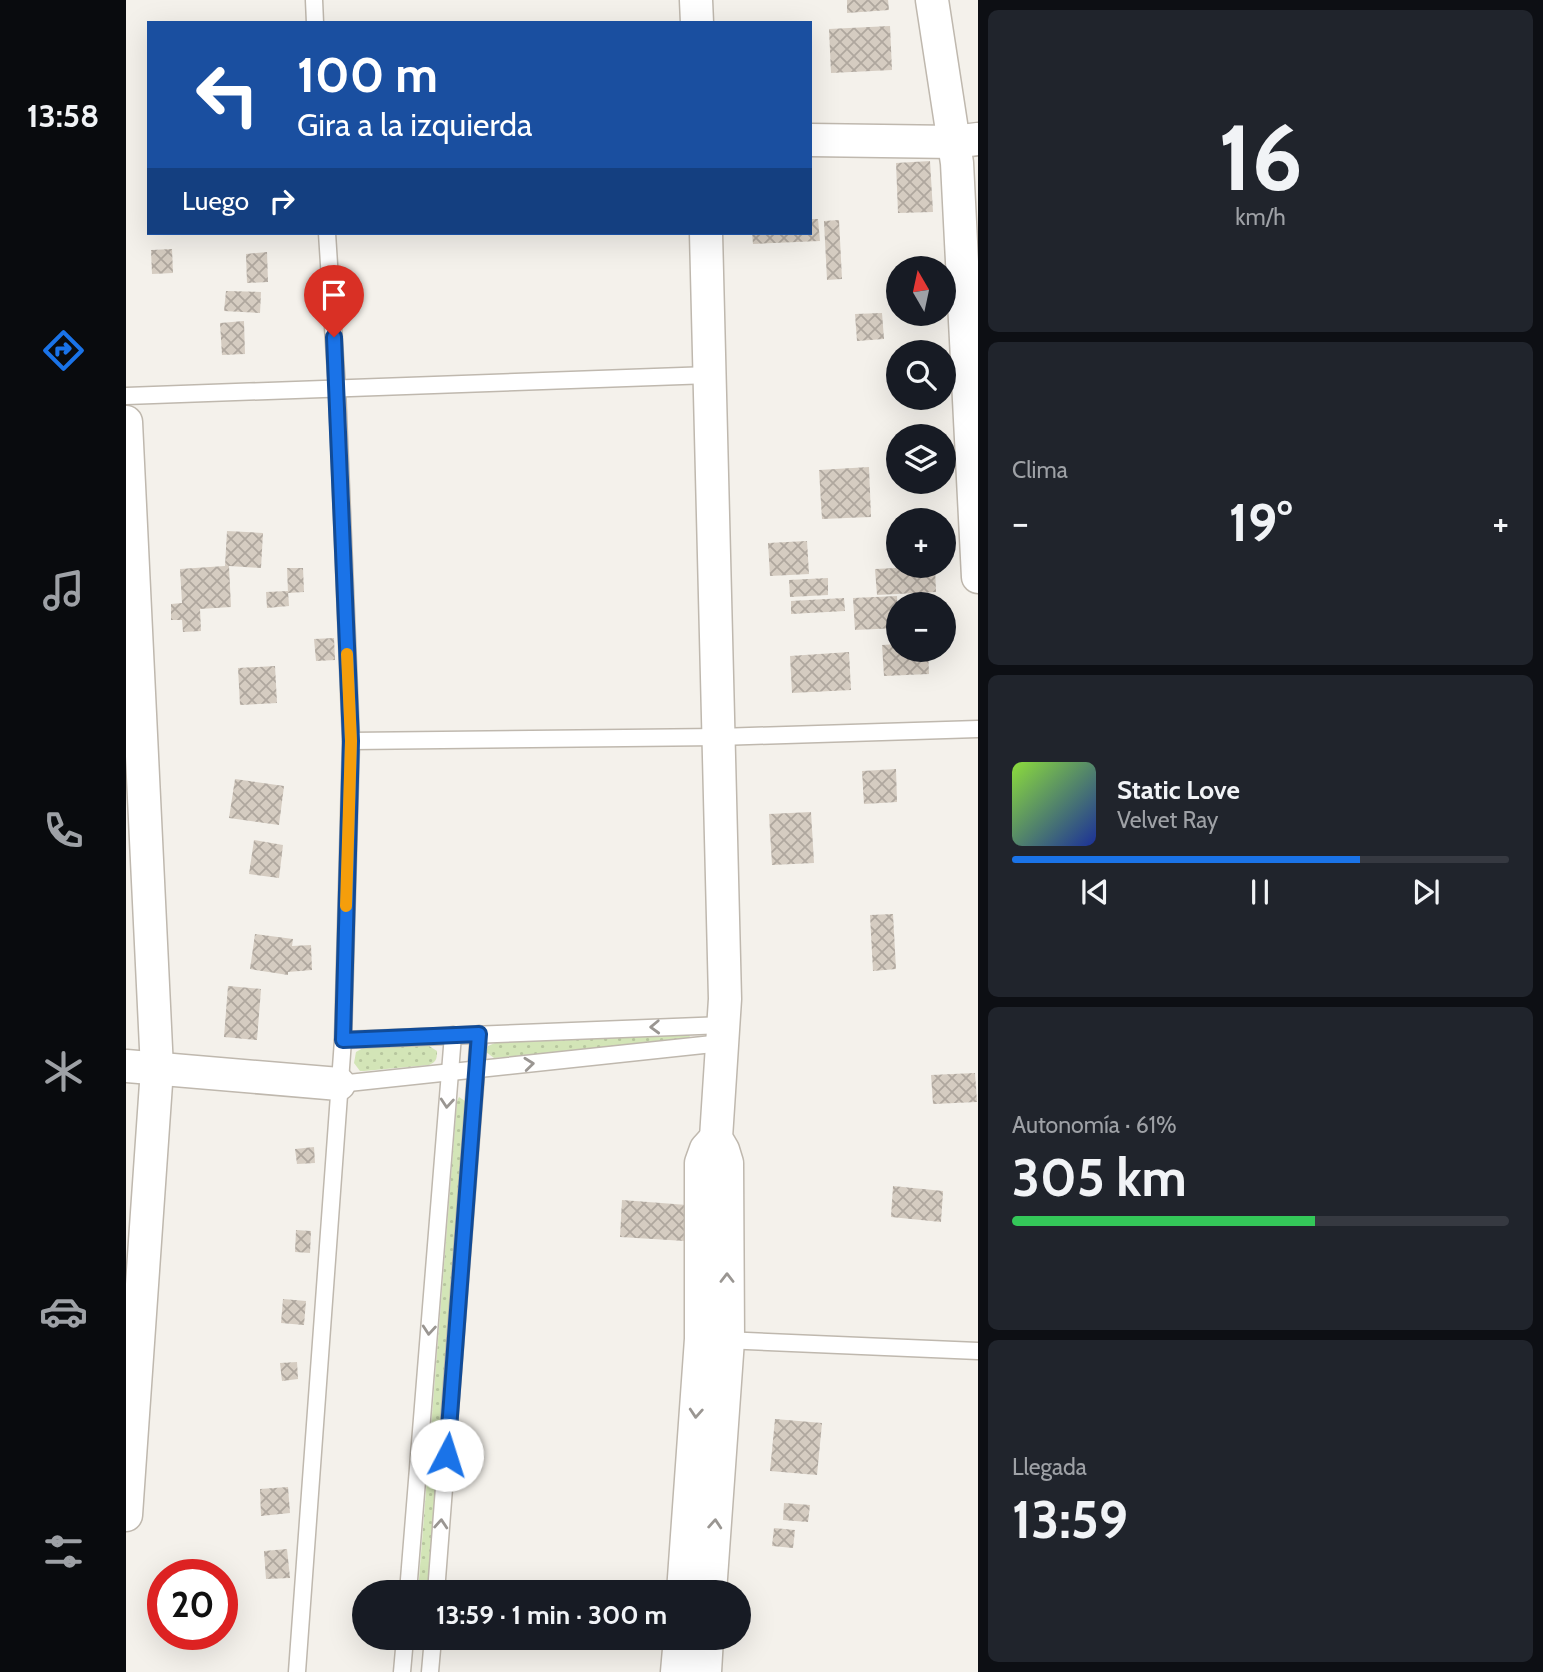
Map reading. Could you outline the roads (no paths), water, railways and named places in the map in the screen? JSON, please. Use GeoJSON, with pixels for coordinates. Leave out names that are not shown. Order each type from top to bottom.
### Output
{"type":"FeatureCollection","features":[{"type":"Feature","properties":{"kind":"street"},"geometry":{"type":"LineString","coordinates":[[696,0],[697,21]]}},
{"type":"Feature","properties":{"kind":"street"},"geometry":{"type":"LineString","coordinates":[[932,0],[966,140],[957,163],[978,577]]}},
{"type":"Feature","properties":{"kind":"street"},"geometry":{"type":"LineString","coordinates":[[812,140],[966,140]]}},
{"type":"Feature","properties":{"kind":"street"},"geometry":{"type":"LineString","coordinates":[[706,235],[725,999],[716,1138],[706,1149],[701,1163],[714,1339],[710,1580]]}},
{"type":"Feature","properties":{"kind":"street"},"geometry":{"type":"LineString","coordinates":[[126,422],[157,1069],[126,1516]]}},
{"type":"Feature","properties":{"kind":"street"},"geometry":{"type":"LineString","coordinates":[[126,1066],[339,1084]]}},
{"type":"Feature","properties":{"kind":"street"},"geometry":{"type":"LineString","coordinates":[[684,1580],[714,1339]]}},
{"type":"Feature","properties":{"kind":"street"},"geometry":{"type":"LineString","coordinates":[[677,1672],[679,1650]]}},
{"type":"Feature","properties":{"kind":"street"},"geometry":{"type":"LineString","coordinates":[[705,1672],[706,1650]]}},
{"type":"Feature","properties":{"kind":"lane"},"geometry":{"type":"LineString","coordinates":[[314,0],[315,21]]}},
{"type":"Feature","properties":{"kind":"lane"},"geometry":{"type":"LineString","coordinates":[[296,1672],[343,1040],[351,741],[337,389],[327,235]]}},
{"type":"Feature","properties":{"kind":"lane"},"geometry":{"type":"LineString","coordinates":[[126,396],[710,375]]}},
{"type":"Feature","properties":{"kind":"lane"},"geometry":{"type":"LineString","coordinates":[[351,741],[719,737],[978,729]]}},
{"type":"Feature","properties":{"kind":"lane"},"geometry":{"type":"LineString","coordinates":[[343,1040],[479,1034],[723,1034]]}},
{"type":"Feature","properties":{"kind":"lane"},"geometry":{"type":"LineString","coordinates":[[437,1580],[479,1034]]}},
{"type":"Feature","properties":{"kind":"lane"},"geometry":{"type":"LineString","coordinates":[[339,1084],[450,1073],[723,1034]]}},
{"type":"Feature","properties":{"kind":"lane"},"geometry":{"type":"LineString","coordinates":[[409,1580],[453,1035]]}},
{"type":"Feature","properties":{"kind":"lane"},"geometry":{"type":"LineString","coordinates":[[714,1339],[978,1351]]}},
{"type":"Feature","properties":{"kind":"lane"},"geometry":{"type":"LineString","coordinates":[[402,1672],[404,1650]]}},
{"type":"Feature","properties":{"kind":"lane"},"geometry":{"type":"LineString","coordinates":[[430,1672],[432,1650]]}}]}
